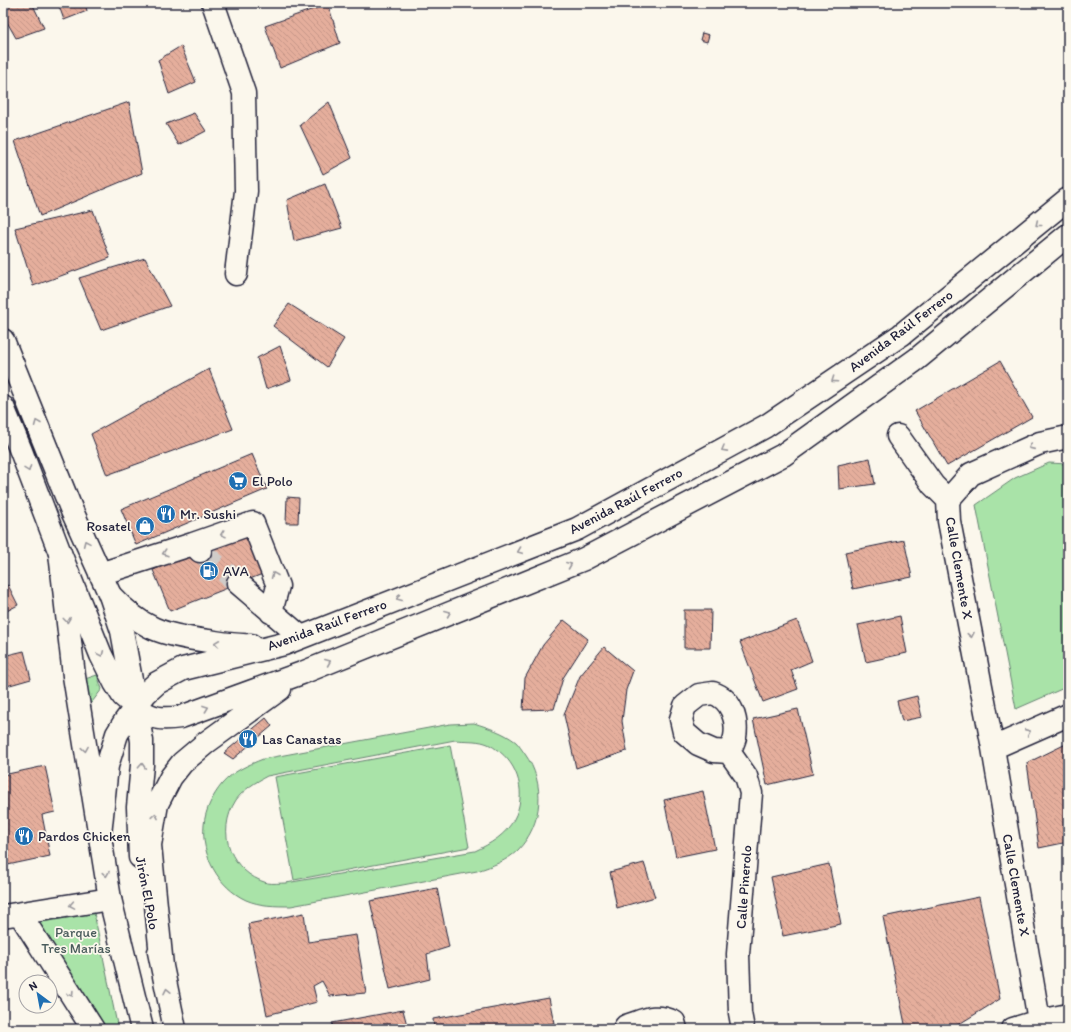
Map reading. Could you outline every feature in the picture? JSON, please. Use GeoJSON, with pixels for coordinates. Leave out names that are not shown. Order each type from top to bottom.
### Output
{"type":"FeatureCollection","features":[{"type":"Feature","properties":{"kind":"main road"},"geometry":{"type":"LineString","coordinates":[[213,3],[244,93],[246,191],[236,274]]}},
{"type":"Feature","properties":{"kind":"main road","name":"Avenida Raúl Ferrero"},"geometry":{"type":"LineString","coordinates":[[100,835],[107,766],[117,734],[146,693],[157,683],[183,669],[292,640],[577,529],[766,426],[901,334],[1068,200]]}},
{"type":"Feature","properties":{"kind":"main road","name":"Avenida Raúl Ferrero"},"geometry":{"type":"LineString","coordinates":[[60,553],[102,655],[123,696],[147,715],[169,719],[181,717],[302,673],[584,559],[783,455],[917,359],[1068,235]]}},
{"type":"Feature","properties":{"kind":"main road"},"geometry":{"type":"LineString","coordinates":[[3,340],[72,511],[100,574],[110,595],[123,609],[137,620],[160,632],[185,638],[239,646],[292,640]]}},
{"type":"Feature","properties":{"kind":"main road"},"geometry":{"type":"LineString","coordinates":[[3,407],[60,553],[74,676],[110,899],[142,1029]]}},
{"type":"Feature","properties":{"kind":"main road"},"geometry":{"type":"LineString","coordinates":[[898,436],[933,485],[948,500]]}},
{"type":"Feature","properties":{"kind":"main road","name":"Calle Clemente X"},"geometry":{"type":"LineString","coordinates":[[1039,1021],[993,748],[949,521],[948,500],[971,474],[1040,443],[1068,437]]}},
{"type":"Feature","properties":{"kind":"main road"},"geometry":{"type":"LineString","coordinates":[[100,574],[196,547],[253,524],[278,586],[271,612]]}},
{"type":"Feature","properties":{"kind":"main road"},"geometry":{"type":"LineString","coordinates":[[238,583],[271,612],[292,640]]}},
{"type":"Feature","properties":{"kind":"main road","name":"Jirón El Polo"},"geometry":{"type":"LineString","coordinates":[[110,595],[122,631],[142,741],[142,765],[138,807],[139,853],[175,1029]]}},
{"type":"Feature","properties":{"kind":"main road"},"geometry":{"type":"LineString","coordinates":[[162,966],[150,845],[157,804],[171,777],[182,763],[207,742],[302,673]]}},
{"type":"Feature","properties":{"kind":"main road"},"geometry":{"type":"LineString","coordinates":[[993,748],[1068,715]]}},
{"type":"Feature","properties":{"kind":"main road","name":"Calle Pinerolo"},"geometry":{"type":"LineString","coordinates":[[729,752],[746,776],[751,793],[738,954],[740,1013],[743,1029]]}},
{"type":"Feature","properties":{"kind":"main road"},"geometry":{"type":"LineString","coordinates":[[93,1029],[12,915],[110,899]]}},
{"type":"Feature","properties":{"kind":"main road"},"geometry":{"type":"LineString","coordinates":[[1013,1029],[1039,1021],[1068,1015]]}},
{"type":"Feature","properties":{"kind":"main road"},"geometry":{"type":"LineString","coordinates":[[624,1029],[626,1026],[656,1017],[665,1018],[674,1022],[676,1029]]}},
{"type":"Feature","properties":{"kind":"green space"},"geometry":{"type":"Polygon","coordinates":[[[1049,463],[1068,464],[1068,682],[1064,688],[1016,709],[976,505],[1015,478],[1049,463]]]}},
{"type":"Feature","properties":{"kind":"green space"},"geometry":{"type":"Polygon","coordinates":[[[97,675],[102,689],[86,710],[82,680],[97,675]]]}},
{"type":"Feature","properties":{"kind":"green space"},"geometry":{"type":"Polygon","coordinates":[[[474,723],[501,733],[516,742],[532,765],[539,790],[537,816],[533,828],[526,840],[518,850],[509,857],[494,865],[477,871],[291,906],[262,905],[246,900],[227,887],[213,869],[205,848],[204,825],[206,814],[210,803],[219,788],[226,779],[236,772],[263,759],[450,724],[474,723]],[[455,740],[267,776],[246,789],[236,800],[230,813],[227,825],[227,838],[230,850],[236,861],[244,870],[254,878],[267,883],[286,883],[475,851],[497,838],[511,825],[518,810],[520,790],[515,771],[504,755],[486,743],[478,741],[455,740]]]}},
{"type":"Feature","properties":{"kind":"green space"},"geometry":{"type":"Polygon","coordinates":[[[450,745],[469,847],[294,880],[275,777],[450,745]]]}},
{"type":"Feature","properties":{"kind":"green space","name":"Parque Tres Marías"},"geometry":{"type":"Polygon","coordinates":[[[94,913],[118,1029],[103,1029],[36,922],[94,913]]]}},
{"type":"Feature","properties":{"kind":"building"},"geometry":{"type":"Polygon","coordinates":[[[3,3],[32,3],[44,28],[16,38],[3,15],[3,3]]]}},
{"type":"Feature","properties":{"kind":"building"},"geometry":{"type":"Polygon","coordinates":[[[58,3],[85,3],[87,11],[64,20],[58,3]]]}},
{"type":"Feature","properties":{"kind":"building"},"geometry":{"type":"Polygon","coordinates":[[[328,4],[340,43],[280,68],[265,26],[328,4]]]}},
{"type":"Feature","properties":{"kind":"building"},"geometry":{"type":"Polygon","coordinates":[[[702,33],[709,35],[707,42],[700,40],[702,33]]]}},
{"type":"Feature","properties":{"kind":"building"},"geometry":{"type":"Polygon","coordinates":[[[181,46],[196,82],[169,94],[158,60],[181,46]]]}},
{"type":"Feature","properties":{"kind":"building"},"geometry":{"type":"Polygon","coordinates":[[[129,102],[142,173],[40,216],[15,141],[129,102]]]}},
{"type":"Feature","properties":{"kind":"building"},"geometry":{"type":"Polygon","coordinates":[[[329,102],[352,158],[323,174],[300,125],[329,102]]]}},
{"type":"Feature","properties":{"kind":"building"},"geometry":{"type":"Polygon","coordinates":[[[194,113],[206,131],[179,145],[166,124],[194,113]]]}},
{"type":"Feature","properties":{"kind":"building"},"geometry":{"type":"Polygon","coordinates":[[[325,184],[342,228],[294,241],[287,200],[325,184]]]}},
{"type":"Feature","properties":{"kind":"building"},"geometry":{"type":"Polygon","coordinates":[[[93,210],[110,258],[33,286],[15,228],[93,210]]]}},
{"type":"Feature","properties":{"kind":"building"},"geometry":{"type":"Polygon","coordinates":[[[145,258],[170,306],[101,330],[79,278],[145,258]]]}},
{"type":"Feature","properties":{"kind":"building"},"geometry":{"type":"Polygon","coordinates":[[[289,304],[344,339],[327,367],[273,326],[289,304]]]}},
{"type":"Feature","properties":{"kind":"building"},"geometry":{"type":"Polygon","coordinates":[[[280,346],[291,380],[266,389],[257,358],[280,346]]]}},
{"type":"Feature","properties":{"kind":"building"},"geometry":{"type":"Polygon","coordinates":[[[1000,361],[1032,417],[947,466],[915,411],[1000,361]]]}},
{"type":"Feature","properties":{"kind":"building"},"geometry":{"type":"Polygon","coordinates":[[[209,369],[233,429],[107,475],[91,434],[209,369]]]}},
{"type":"Feature","properties":{"kind":"building"},"geometry":{"type":"Polygon","coordinates":[[[252,454],[267,489],[136,545],[121,509],[252,454]]]}},
{"type":"Feature","properties":{"kind":"building"},"geometry":{"type":"Polygon","coordinates":[[[870,458],[875,484],[839,489],[838,465],[870,458]]]}},
{"type":"Feature","properties":{"kind":"building"},"geometry":{"type":"Polygon","coordinates":[[[287,497],[299,498],[298,523],[286,523],[287,497]]]}},
{"type":"Feature","properties":{"kind":"building","name":"AVA"},"geometry":{"type":"Polygon","coordinates":[[[248,531],[265,573],[170,611],[153,570],[248,531]]]}},
{"type":"Feature","properties":{"kind":"building"},"geometry":{"type":"Polygon","coordinates":[[[904,540],[912,577],[853,589],[845,552],[904,540]]]}},
{"type":"Feature","properties":{"kind":"building"},"geometry":{"type":"Polygon","coordinates":[[[8,585],[18,605],[3,613],[3,588],[8,585]]]}},
{"type":"Feature","properties":{"kind":"building"},"geometry":{"type":"Polygon","coordinates":[[[684,610],[711,610],[710,648],[684,648],[684,610]]]}},
{"type":"Feature","properties":{"kind":"building"},"geometry":{"type":"Polygon","coordinates":[[[900,616],[907,653],[866,662],[858,625],[900,616]]]}},
{"type":"Feature","properties":{"kind":"building"},"geometry":{"type":"Polygon","coordinates":[[[564,620],[588,639],[563,678],[554,709],[523,710],[525,678],[543,645],[564,620]]]}},
{"type":"Feature","properties":{"kind":"building"},"geometry":{"type":"Polygon","coordinates":[[[797,620],[812,661],[791,670],[798,689],[763,702],[740,642],[797,620]]]}},
{"type":"Feature","properties":{"kind":"building"},"geometry":{"type":"Polygon","coordinates":[[[604,647],[633,671],[626,690],[622,721],[627,751],[576,768],[564,715],[580,676],[604,647]]]}},
{"type":"Feature","properties":{"kind":"building"},"geometry":{"type":"Polygon","coordinates":[[[24,651],[31,679],[3,687],[3,656],[24,651]]]}},
{"type":"Feature","properties":{"kind":"building"},"geometry":{"type":"Polygon","coordinates":[[[917,696],[922,717],[902,721],[897,701],[917,696]]]}},
{"type":"Feature","properties":{"kind":"building"},"geometry":{"type":"Polygon","coordinates":[[[798,709],[813,774],[767,785],[753,719],[798,709]]]}},
{"type":"Feature","properties":{"kind":"building","name":"Las Canastas"},"geometry":{"type":"Polygon","coordinates":[[[266,718],[272,726],[233,759],[224,753],[266,718]]]}},
{"type":"Feature","properties":{"kind":"building"},"geometry":{"type":"Polygon","coordinates":[[[1068,743],[1068,842],[1039,848],[1027,763],[1068,743]]]}},
{"type":"Feature","properties":{"kind":"building","name":"Pardos Chicken"},"geometry":{"type":"Polygon","coordinates":[[[45,766],[55,812],[42,815],[50,856],[3,866],[3,775],[45,766]]]}},
{"type":"Feature","properties":{"kind":"building"},"geometry":{"type":"Polygon","coordinates":[[[703,791],[715,849],[676,857],[664,800],[703,791]]]}},
{"type":"Feature","properties":{"kind":"building"},"geometry":{"type":"Polygon","coordinates":[[[644,863],[655,897],[617,908],[610,872],[644,863]]]}},
{"type":"Feature","properties":{"kind":"building"},"geometry":{"type":"Polygon","coordinates":[[[829,864],[841,924],[783,936],[771,877],[829,864]]]}},
{"type":"Feature","properties":{"kind":"building"},"geometry":{"type":"Polygon","coordinates":[[[437,888],[449,947],[427,954],[430,979],[390,989],[370,901],[437,888]]]}},
{"type":"Feature","properties":{"kind":"building"},"geometry":{"type":"Polygon","coordinates":[[[979,897],[1000,999],[951,1029],[906,1029],[883,917],[979,897]]]}},
{"type":"Feature","properties":{"kind":"building"},"geometry":{"type":"Polygon","coordinates":[[[304,913],[308,942],[356,935],[366,993],[330,996],[322,981],[313,986],[317,1002],[267,1015],[248,924],[304,913]]]}},
{"type":"Feature","properties":{"kind":"building"},"geometry":{"type":"Polygon","coordinates":[[[549,998],[554,1023],[526,1029],[434,1029],[433,1019],[549,998]]]}},
{"type":"Feature","properties":{"kind":"building"},"geometry":{"type":"Polygon","coordinates":[[[403,1010],[408,1029],[334,1029],[332,1023],[403,1010]]]}},
{"type":"Feature","properties":{"kind":"tunnel"},"geometry":{"type":"LineString","coordinates":[[200,551],[238,583]]}},
{"type":"Feature","properties":{"kind":"place","name":"El Polo"},"geometry":{"type":"Point","coordinates":[238,481]}},
{"type":"Feature","properties":{"kind":"place","name":"Mr. Sushi"},"geometry":{"type":"Point","coordinates":[166,514]}},
{"type":"Feature","properties":{"kind":"place","name":"Rosatel"},"geometry":{"type":"Point","coordinates":[145,526]}},
{"type":"Feature","properties":{"kind":"place","name":"AVA"},"geometry":{"type":"Point","coordinates":[209,571]}},
{"type":"Feature","properties":{"kind":"place","name":"Las Canastas"},"geometry":{"type":"Point","coordinates":[248,739]}},
{"type":"Feature","properties":{"kind":"place","name":"Pardos Chicken"},"geometry":{"type":"Point","coordinates":[24,836]}}]}
